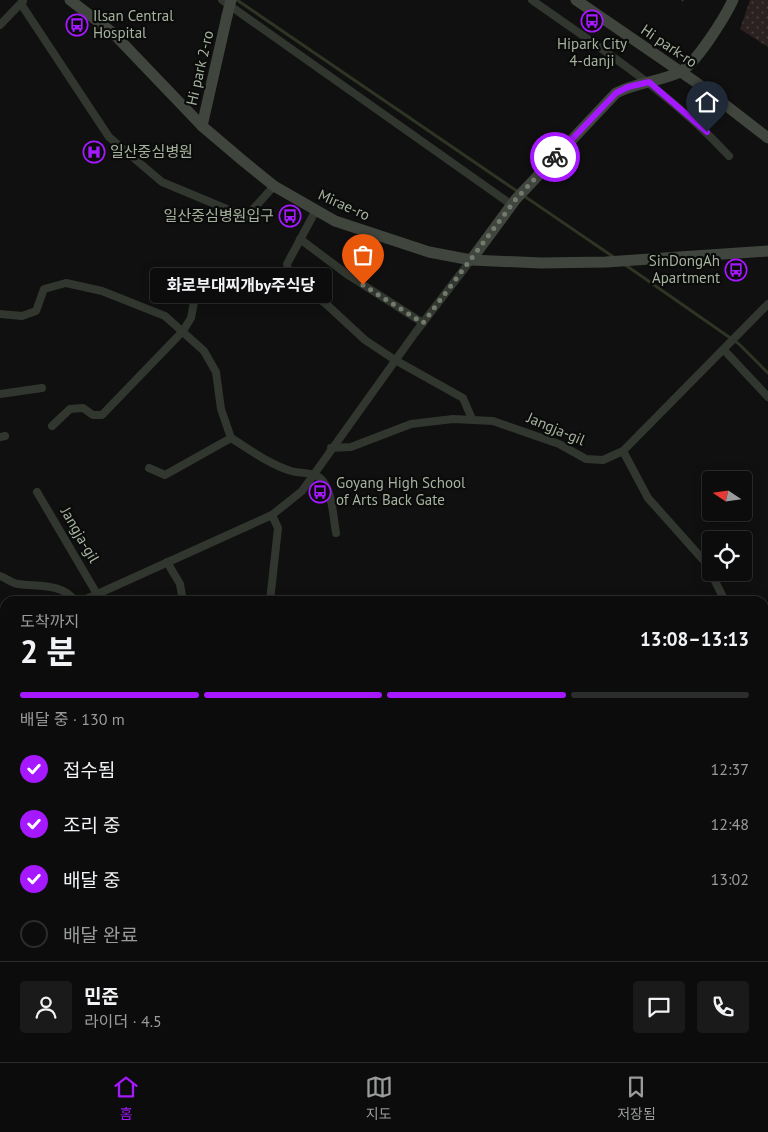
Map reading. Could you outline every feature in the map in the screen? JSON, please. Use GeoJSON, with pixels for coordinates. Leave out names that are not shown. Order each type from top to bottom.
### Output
{"type":"FeatureCollection","features":[{"type":"Feature","properties":{"kind":"street","name":"Mirae-ro"},"geometry":{"type":"LineString","coordinates":[[70,0],[113,33],[202,126],[274,186],[335,221],[387,240],[428,252],[471,260],[541,263],[606,262],[768,251]]}},
{"type":"Feature","properties":{"kind":"street"},"geometry":{"type":"LineString","coordinates":[[222,0],[514,202]]}},
{"type":"Feature","properties":{"kind":"street","name":"Hi park 2-ro"},"geometry":{"type":"LineString","coordinates":[[202,126],[231,0]]}},
{"type":"Feature","properties":{"kind":"street"},"geometry":{"type":"LineString","coordinates":[[532,0],[649,82],[707,132],[729,156]]}},
{"type":"Feature","properties":{"kind":"street","name":"Hi park-ro"},"geometry":{"type":"LineString","coordinates":[[576,0],[680,72],[768,138]]}},
{"type":"Feature","properties":{"kind":"street"},"geometry":{"type":"LineString","coordinates":[[93,596],[272,515],[302,491],[395,360],[530,183],[616,93],[628,87],[680,72],[709,39],[726,15],[733,0]]}},
{"type":"Feature","properties":{"kind":"street"},"geometry":{"type":"LineString","coordinates":[[0,25],[22,2],[109,137],[162,182],[246,217],[274,186]]}},
{"type":"Feature","properties":{"kind":"street"},"geometry":{"type":"LineString","coordinates":[[316,210],[287,264],[290,278],[325,303],[365,340],[395,360],[464,398],[472,420]]}},
{"type":"Feature","properties":{"kind":"street"},"geometry":{"type":"LineString","coordinates":[[300,240],[348,276],[423,323]]}},
{"type":"Feature","properties":{"kind":"street"},"geometry":{"type":"LineString","coordinates":[[0,314],[22,316],[36,311],[44,289],[66,284],[102,291],[145,306],[165,316],[204,351],[216,372],[221,409],[230,438],[274,464],[293,472],[313,474],[323,480],[329,494],[336,534]]}},
{"type":"Feature","properties":{"kind":"street"},"geometry":{"type":"LineString","coordinates":[[52,426],[70,409],[83,408],[93,416],[102,415],[184,332],[191,318],[197,286]]}},
{"type":"Feature","properties":{"kind":"street","name":"Jangja-gil"},"geometry":{"type":"LineString","coordinates":[[331,448],[351,447],[411,424],[436,420],[472,420],[493,421],[524,430],[586,459],[603,460],[623,451],[768,304]]}},
{"type":"Feature","properties":{"kind":"street"},"geometry":{"type":"LineString","coordinates":[[726,347],[768,396]]}},
{"type":"Feature","properties":{"kind":"street"},"geometry":{"type":"LineString","coordinates":[[0,394],[42,388]]}},
{"type":"Feature","properties":{"kind":"street"},"geometry":{"type":"LineString","coordinates":[[149,468],[165,475],[230,438]]}},
{"type":"Feature","properties":{"kind":"street"},"geometry":{"type":"LineString","coordinates":[[623,451],[648,498],[706,563],[722,596]]}},
{"type":"Feature","properties":{"kind":"street","name":"Jangja-gil"},"geometry":{"type":"LineString","coordinates":[[37,492],[97,594]]}},
{"type":"Feature","properties":{"kind":"street"},"geometry":{"type":"LineString","coordinates":[[271,596],[278,528],[272,515]]}},
{"type":"Feature","properties":{"kind":"street"},"geometry":{"type":"LineString","coordinates":[[168,562],[180,584],[183,596]]}},
{"type":"Feature","properties":{"kind":"street"},"geometry":{"type":"LineString","coordinates":[[0,576],[17,584],[42,585],[71,596]]}},
{"type":"Feature","properties":{"kind":"shaded area"},"geometry":{"type":"Polygon","coordinates":[[[750,0],[768,0],[768,47],[740,29],[750,0]]]}},
{"type":"Feature","properties":{"kind":"waterway"},"geometry":{"type":"LineString","coordinates":[[237,0],[615,258]]}},
{"type":"Feature","properties":{"kind":"waterway"},"geometry":{"type":"LineString","coordinates":[[624,264],[739,344],[768,373]]}},
{"type":"Feature","properties":{"kind":"way so far"},"geometry":{"type":"LineString","coordinates":[[363,285],[423,323],[516,199],[555,157]]}},
{"type":"Feature","properties":{"kind":"place","name":"Hipark City 4-danji"},"geometry":{"type":"Point","coordinates":[592,21]}},
{"type":"Feature","properties":{"kind":"place","name":"Ilsan Central Hospital"},"geometry":{"type":"Point","coordinates":[77,25]}},
{"type":"Feature","properties":{"kind":"place","name":"일산중심병원"},"geometry":{"type":"Point","coordinates":[94,152]}},
{"type":"Feature","properties":{"kind":"place","name":"일산중심병원입구"},"geometry":{"type":"Point","coordinates":[290,216]}},
{"type":"Feature","properties":{"kind":"place","name":"SinDongAh Apartment"},"geometry":{"type":"Point","coordinates":[736,270]}},
{"type":"Feature","properties":{"kind":"place","name":"화로부대찌개by주식당"},"geometry":{"type":"Point","coordinates":[363,285]}},
{"type":"Feature","properties":{"kind":"place","name":"Goyang High School of Arts Back Gate"},"geometry":{"type":"Point","coordinates":[320,492]}},
{"type":"Feature","properties":{"kind":"route"},"geometry":{"type":"LineString","coordinates":[[555,157],[616,93],[628,87],[649,82],[707,132]]}}]}
